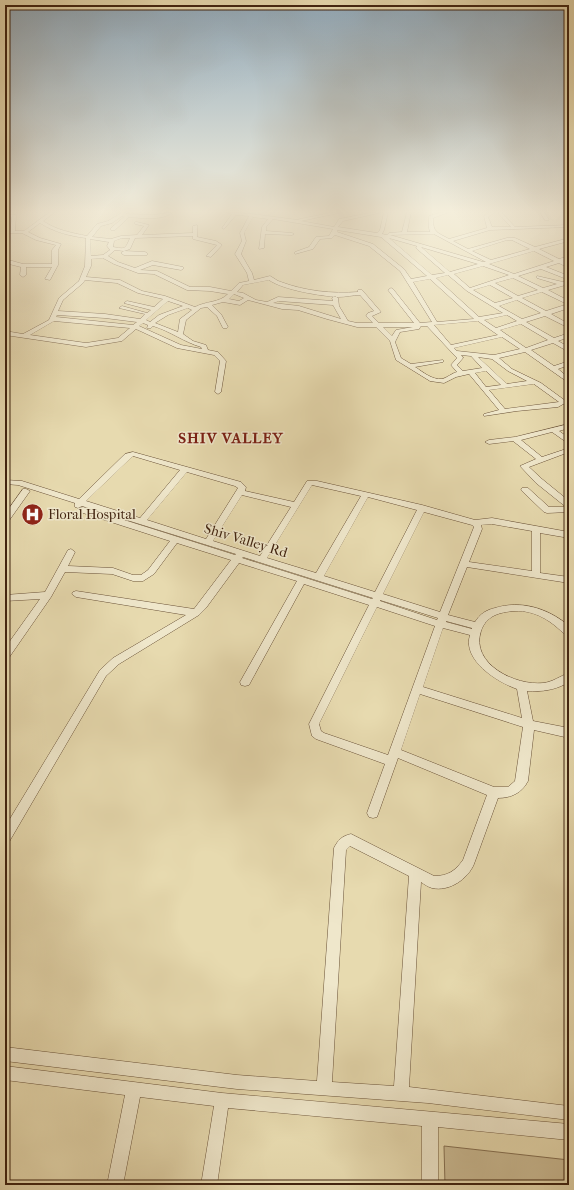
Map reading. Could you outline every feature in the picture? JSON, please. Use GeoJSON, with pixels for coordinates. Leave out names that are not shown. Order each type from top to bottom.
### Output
{"type":"FeatureCollection","features":[{"type":"Feature","properties":{"kind":"street"},"geometry":{"type":"LineString","coordinates":[[23,275],[24,268]]}},
{"type":"Feature","properties":{"kind":"street"},"geometry":{"type":"LineString","coordinates":[[48,279],[53,268]]}},
{"type":"Feature","properties":{"kind":"street"},"geometry":{"type":"LineString","coordinates":[[25,335],[49,323],[53,319],[61,299],[79,284],[87,268]]}},
{"type":"Feature","properties":{"kind":"street"},"geometry":{"type":"LineString","coordinates":[[128,268],[142,272],[155,272],[181,286],[192,290],[207,289],[231,292],[243,295],[254,301],[304,309],[357,325],[436,324],[480,320],[508,313]]}},
{"type":"Feature","properties":{"kind":"street"},"geometry":{"type":"LineString","coordinates":[[135,270],[140,268]]}},
{"type":"Feature","properties":{"kind":"street"},"geometry":{"type":"LineString","coordinates":[[247,268],[250,271],[252,281]]}},
{"type":"Feature","properties":{"kind":"street"},"geometry":{"type":"LineString","coordinates":[[399,268],[410,281],[436,324]]}},
{"type":"Feature","properties":{"kind":"street"},"geometry":{"type":"LineString","coordinates":[[420,268],[480,320],[553,368],[569,381]]}},
{"type":"Feature","properties":{"kind":"street"},"geometry":{"type":"LineString","coordinates":[[442,268],[469,290],[569,350]]}},
{"type":"Feature","properties":{"kind":"street"},"geometry":{"type":"LineString","coordinates":[[410,281],[450,274],[472,268]]}},
{"type":"Feature","properties":{"kind":"street"},"geometry":{"type":"LineString","coordinates":[[497,268],[569,303]]}},
{"type":"Feature","properties":{"kind":"street"},"geometry":{"type":"LineString","coordinates":[[469,290],[539,268]]}},
{"type":"Feature","properties":{"kind":"street"},"geometry":{"type":"LineString","coordinates":[[542,268],[569,278]]}},
{"type":"Feature","properties":{"kind":"street"},"geometry":{"type":"LineString","coordinates":[[539,277],[568,284]]}},
{"type":"Feature","properties":{"kind":"street"},"geometry":{"type":"LineString","coordinates":[[83,278],[118,282],[140,292],[195,309]]}},
{"type":"Feature","properties":{"kind":"street"},"geometry":{"type":"LineString","coordinates":[[225,300],[231,292],[241,284],[272,278],[277,283],[293,288],[335,294],[362,292],[378,312],[369,315],[392,340],[392,345],[398,359],[411,366],[425,377],[436,381],[444,381],[461,373],[487,369]]}},
{"type":"Feature","properties":{"kind":"street"},"geometry":{"type":"LineString","coordinates":[[490,283],[569,326]]}},
{"type":"Feature","properties":{"kind":"street"},"geometry":{"type":"LineString","coordinates":[[495,305],[568,284]]}},
{"type":"Feature","properties":{"kind":"street"},"geometry":{"type":"LineString","coordinates":[[174,302],[192,290]]}},
{"type":"Feature","properties":{"kind":"street"},"geometry":{"type":"LineString","coordinates":[[391,290],[419,325]]}},
{"type":"Feature","properties":{"kind":"street"},"geometry":{"type":"LineString","coordinates":[[335,294],[335,303],[346,322]]}},
{"type":"Feature","properties":{"kind":"street"},"geometry":{"type":"LineString","coordinates":[[180,335],[183,319],[195,309],[207,304],[225,300],[238,303],[248,298]]}},
{"type":"Feature","properties":{"kind":"street"},"geometry":{"type":"LineString","coordinates":[[5,333],[79,344],[93,344],[120,340],[166,299]]}},
{"type":"Feature","properties":{"kind":"street"},"geometry":{"type":"LineString","coordinates":[[268,304],[278,299],[335,303]]}},
{"type":"Feature","properties":{"kind":"street"},"geometry":{"type":"LineString","coordinates":[[304,309],[308,302]]}},
{"type":"Feature","properties":{"kind":"street"},"geometry":{"type":"LineString","coordinates":[[127,303],[155,309]]}},
{"type":"Feature","properties":{"kind":"street"},"geometry":{"type":"LineString","coordinates":[[207,304],[219,315],[225,327]]}},
{"type":"Feature","properties":{"kind":"street"},"geometry":{"type":"LineString","coordinates":[[495,330],[569,306]]}},
{"type":"Feature","properties":{"kind":"street"},"geometry":{"type":"LineString","coordinates":[[145,330],[160,316],[187,307]]}},
{"type":"Feature","properties":{"kind":"street"},"geometry":{"type":"LineString","coordinates":[[122,308],[149,314]]}},
{"type":"Feature","properties":{"kind":"street"},"geometry":{"type":"LineString","coordinates":[[56,313],[105,316],[151,323],[180,335],[191,342],[204,346],[205,351]]}},
{"type":"Feature","properties":{"kind":"street"},"geometry":{"type":"LineString","coordinates":[[53,319],[136,327],[145,330],[175,346],[216,353],[220,355],[223,361],[218,392]]}},
{"type":"Feature","properties":{"kind":"street"},"geometry":{"type":"LineString","coordinates":[[429,324],[456,353],[460,360],[454,365],[461,373]]}},
{"type":"Feature","properties":{"kind":"street"},"geometry":{"type":"LineString","coordinates":[[392,340],[398,332],[417,328],[419,325]]}},
{"type":"Feature","properties":{"kind":"street"},"geometry":{"type":"LineString","coordinates":[[450,347],[504,335]]}},
{"type":"Feature","properties":{"kind":"street"},"geometry":{"type":"LineString","coordinates":[[456,353],[494,357],[526,350],[569,335]]}},
{"type":"Feature","properties":{"kind":"street"},"geometry":{"type":"LineString","coordinates":[[473,354],[506,386]]}},
{"type":"Feature","properties":{"kind":"street"},"geometry":{"type":"LineString","coordinates":[[486,415],[503,411],[558,405],[564,402],[534,382],[510,370],[494,357]]}},
{"type":"Feature","properties":{"kind":"street"},"geometry":{"type":"LineString","coordinates":[[411,366],[440,361]]}},
{"type":"Feature","properties":{"kind":"street"},"geometry":{"type":"LineString","coordinates":[[553,368],[569,362]]}},
{"type":"Feature","properties":{"kind":"street"},"geometry":{"type":"LineString","coordinates":[[470,372],[503,411]]}},
{"type":"Feature","properties":{"kind":"street"},"geometry":{"type":"LineString","coordinates":[[484,389],[534,382]]}},
{"type":"Feature","properties":{"kind":"street"},"geometry":{"type":"LineString","coordinates":[[489,442],[515,439],[569,426]]}},
{"type":"Feature","properties":{"kind":"street"},"geometry":{"type":"LineString","coordinates":[[554,430],[569,442]]}},
{"type":"Feature","properties":{"kind":"street"},"geometry":{"type":"LineString","coordinates":[[515,439],[540,459]]}},
{"type":"Feature","properties":{"kind":"street"},"geometry":{"type":"LineString","coordinates":[[569,450],[524,464],[524,467],[538,481],[569,505]]}},
{"type":"Feature","properties":{"kind":"street"},"geometry":{"type":"LineString","coordinates":[[78,505],[130,454],[136,454],[238,484],[242,487],[240,492],[208,543]]}},
{"type":"Feature","properties":{"kind":"street"},"geometry":{"type":"LineString","coordinates":[[140,522],[185,469]]}},
{"type":"Feature","properties":{"kind":"street","name":"Shiv Valley Rd"},"geometry":{"type":"LineString","coordinates":[[5,482],[19,483],[175,540],[238,556],[262,560],[318,578],[376,600]]}},
{"type":"Feature","properties":{"kind":"street"},"geometry":{"type":"LineString","coordinates":[[262,560],[310,483],[318,483],[366,494],[475,523],[492,521],[569,535]]}},
{"type":"Feature","properties":{"kind":"street","name":"Shiv Valley Rd"},"geometry":{"type":"LineString","coordinates":[[5,486],[140,522],[208,543],[302,580],[376,600],[476,630]]}},
{"type":"Feature","properties":{"kind":"street"},"geometry":{"type":"LineString","coordinates":[[525,490],[547,510],[569,509]]}},
{"type":"Feature","properties":{"kind":"street"},"geometry":{"type":"LineString","coordinates":[[5,520],[26,491]]}},
{"type":"Feature","properties":{"kind":"street"},"geometry":{"type":"LineString","coordinates":[[240,492],[295,505]]}},
{"type":"Feature","properties":{"kind":"street"},"geometry":{"type":"LineString","coordinates":[[318,578],[366,494]]}},
{"type":"Feature","properties":{"kind":"street"},"geometry":{"type":"LineString","coordinates":[[422,508],[314,724],[316,733],[320,736],[393,756],[494,792],[509,792],[517,788],[522,781],[529,724],[521,686]]}},
{"type":"Feature","properties":{"kind":"street"},"geometry":{"type":"LineString","coordinates":[[372,813],[442,621],[478,529],[475,523]]}},
{"type":"Feature","properties":{"kind":"street"},"geometry":{"type":"LineString","coordinates":[[536,529],[536,575]]}},
{"type":"Feature","properties":{"kind":"street"},"geometry":{"type":"LineString","coordinates":[[62,569],[113,571],[133,578],[142,578],[151,572],[175,540]]}},
{"type":"Feature","properties":{"kind":"street"},"geometry":{"type":"LineString","coordinates":[[5,656],[48,595],[71,552]]}},
{"type":"Feature","properties":{"kind":"street"},"geometry":{"type":"LineString","coordinates":[[5,838],[95,683],[105,670],[116,661],[196,613],[203,606],[238,556]]}},
{"type":"Feature","properties":{"kind":"street"},"geometry":{"type":"LineString","coordinates":[[464,564],[569,580]]}},
{"type":"Feature","properties":{"kind":"street"},"geometry":{"type":"LineString","coordinates":[[245,682],[302,580]]}},
{"type":"Feature","properties":{"kind":"street"},"geometry":{"type":"LineString","coordinates":[[76,594],[196,613]]}},
{"type":"Feature","properties":{"kind":"street"},"geometry":{"type":"LineString","coordinates":[[5,598],[48,595]]}},
{"type":"Feature","properties":{"kind":"street"},"geometry":{"type":"LineString","coordinates":[[569,633],[555,620],[542,613],[519,608],[499,610],[489,613],[479,622],[473,641],[475,651],[481,661],[500,678],[521,686],[542,688],[563,682],[569,677]]}},
{"type":"Feature","properties":{"kind":"street"},"geometry":{"type":"LineString","coordinates":[[417,689],[529,724],[569,734]]}},
{"type":"Feature","properties":{"kind":"street"},"geometry":{"type":"LineString","coordinates":[[324,1089],[340,848],[346,841],[351,840],[433,882],[452,880],[462,873],[468,864],[494,792]]}},
{"type":"Feature","properties":{"kind":"street"},"geometry":{"type":"LineString","coordinates":[[401,1094],[415,873]]}},
{"type":"Feature","properties":{"kind":"street"},"geometry":{"type":"LineString","coordinates":[[5,1054],[237,1082],[401,1094],[569,1113]]}},
{"type":"Feature","properties":{"kind":"street"},"geometry":{"type":"LineString","coordinates":[[5,1073],[222,1100],[569,1132]]}},
{"type":"Feature","properties":{"kind":"street"},"geometry":{"type":"LineString","coordinates":[[115,1185],[134,1089]]}},
{"type":"Feature","properties":{"kind":"street"},"geometry":{"type":"LineString","coordinates":[[209,1185],[222,1100]]}},
{"type":"Feature","properties":{"kind":"street"},"geometry":{"type":"LineString","coordinates":[[430,1119],[430,1185]]}},
{"type":"Feature","properties":{"kind":"shaded area"},"geometry":{"type":"Polygon","coordinates":[[[444,1146],[569,1160],[569,1185],[445,1185],[444,1146]]]}},
{"type":"Feature","properties":{"kind":"place","name":"Floral Hospital"},"geometry":{"type":"Point","coordinates":[32,514]}},
{"type":"Feature","properties":{"kind":"district","name":"SHIV VALLEY"},"geometry":{"type":"Point","coordinates":[231,438]}}]}
